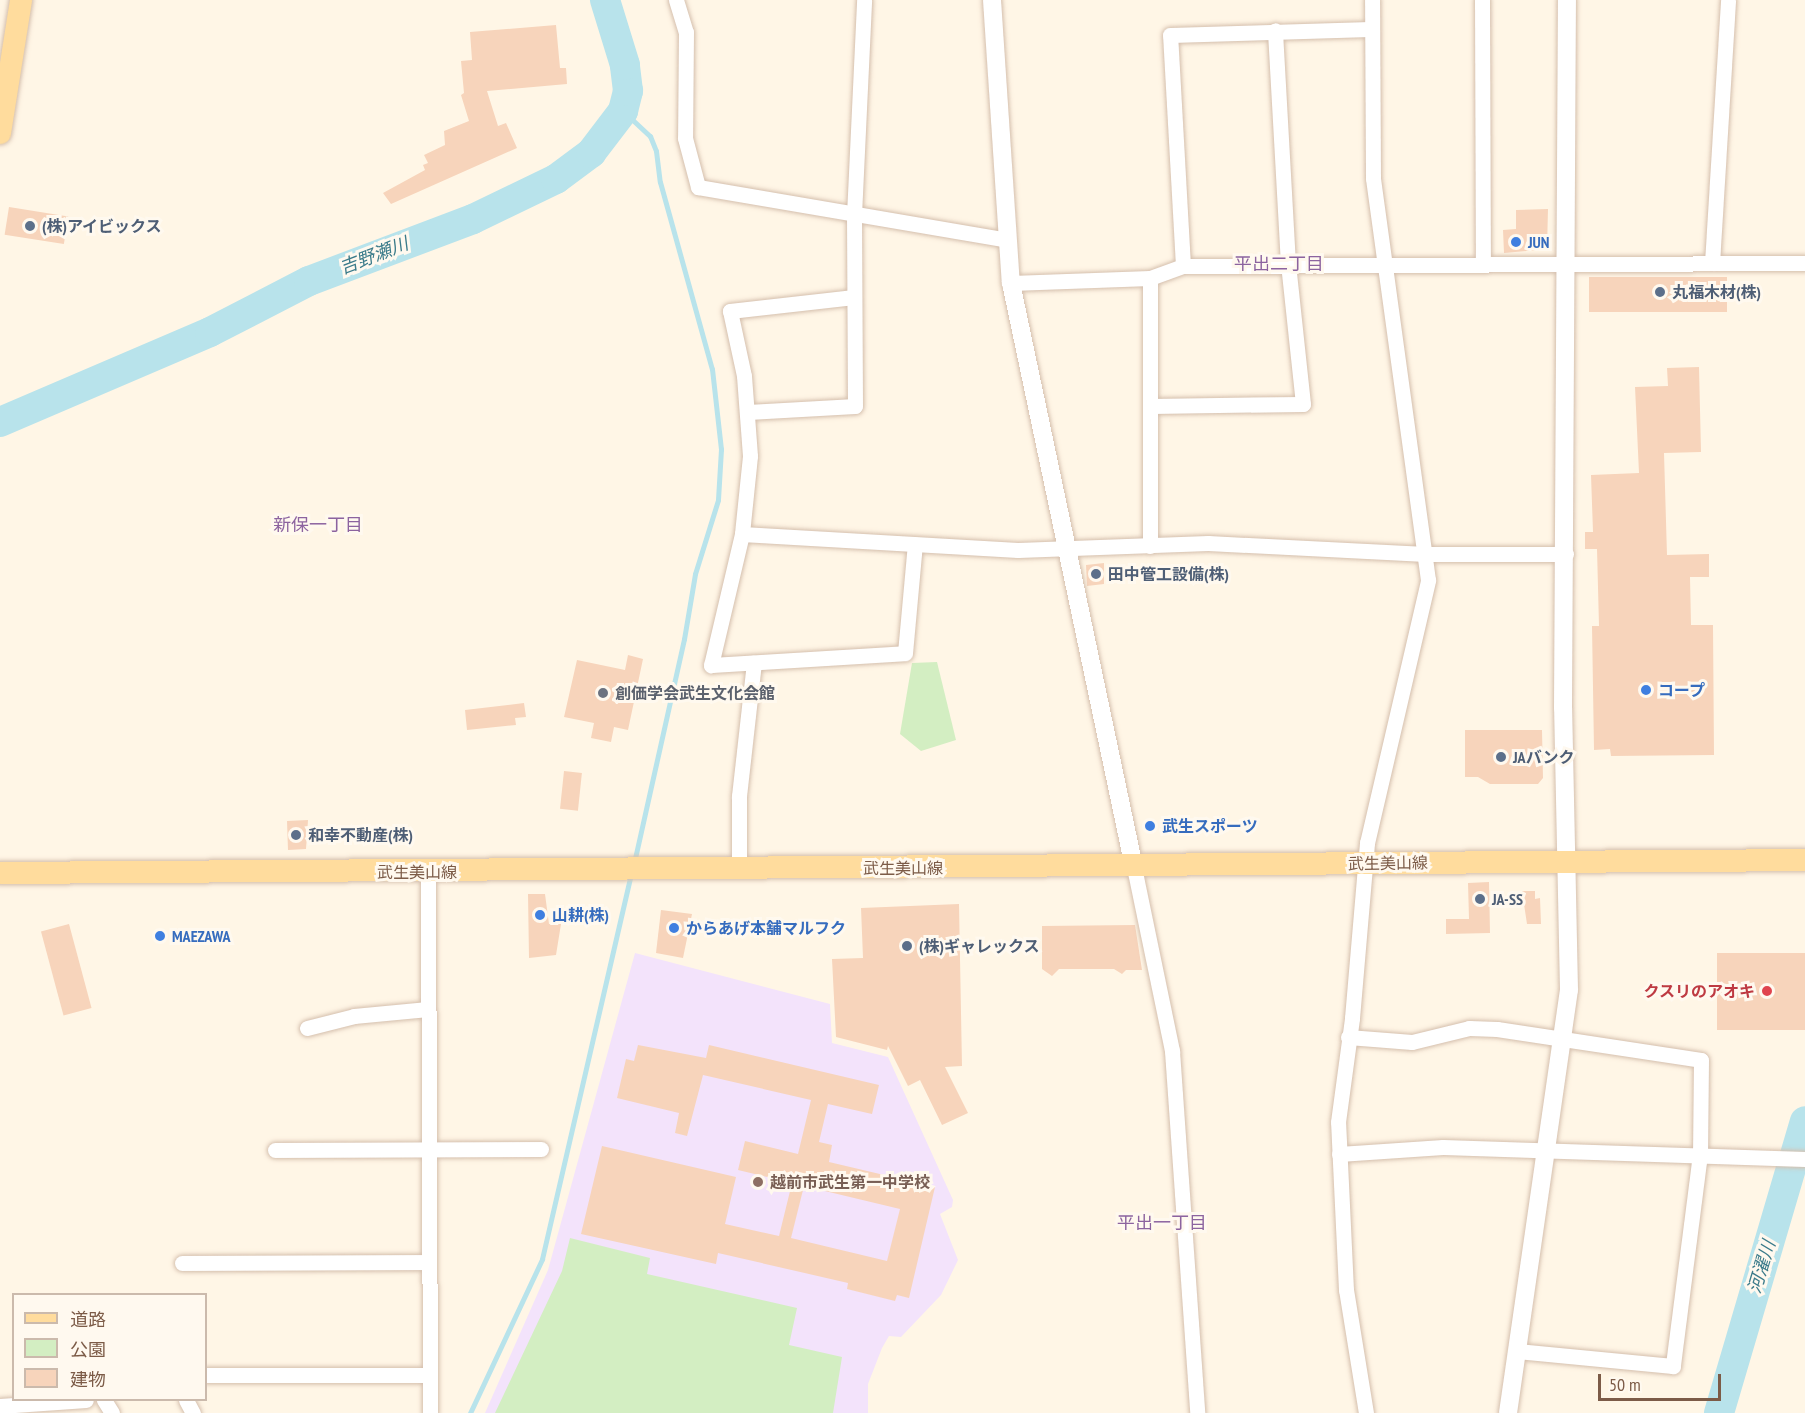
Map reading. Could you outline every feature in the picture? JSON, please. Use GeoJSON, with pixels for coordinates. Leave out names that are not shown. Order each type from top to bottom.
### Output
{"type":"FeatureCollection","features":[{"type":"Feature","properties":{"kind":"main road"},"geometry":{"type":"LineString","coordinates":[[0,133],[21,0]]}},
{"type":"Feature","properties":{"kind":"main road","name":"武生美山線"},"geometry":{"type":"LineString","coordinates":[[0,873],[1134,867],[1565,860],[1805,860]]}},
{"type":"Feature","properties":{"kind":"street"},"geometry":{"type":"LineString","coordinates":[[676,0],[686,32],[685,138],[698,187],[1007,240]]}},
{"type":"Feature","properties":{"kind":"street"},"geometry":{"type":"LineString","coordinates":[[748,412],[855,406],[854,215],[864,0]]}},
{"type":"Feature","properties":{"kind":"street"},"geometry":{"type":"LineString","coordinates":[[992,0],[1011,283],[1172,1051],[1197,1413]]}},
{"type":"Feature","properties":{"kind":"street"},"geometry":{"type":"LineString","coordinates":[[1366,1413],[1346,1290],[1338,1122],[1365,863],[1428,588],[1371,159],[1372,0]]}},
{"type":"Feature","properties":{"kind":"street"},"geometry":{"type":"LineString","coordinates":[[1482,0],[1483,263]]}},
{"type":"Feature","properties":{"kind":"street"},"geometry":{"type":"LineString","coordinates":[[1508,1413],[1569,990],[1565,860],[1567,0]]}},
{"type":"Feature","properties":{"kind":"street"},"geometry":{"type":"LineString","coordinates":[[1712,263],[1728,0]]}},
{"type":"Feature","properties":{"kind":"street"},"geometry":{"type":"LineString","coordinates":[[1183,266],[1170,35],[1275,30],[1371,29]]}},
{"type":"Feature","properties":{"kind":"street"},"geometry":{"type":"LineString","coordinates":[[1150,406],[1304,404],[1288,264],[1275,30]]}},
{"type":"Feature","properties":{"kind":"street"},"geometry":{"type":"LineString","coordinates":[[1011,283],[1150,278],[1183,266],[1566,262],[1805,263]]}},
{"type":"Feature","properties":{"kind":"street"},"geometry":{"type":"LineString","coordinates":[[1150,278],[1150,546]]}},
{"type":"Feature","properties":{"kind":"street"},"geometry":{"type":"LineString","coordinates":[[854,297],[730,311],[748,412],[750,456],[742,534],[711,665],[905,653],[915,544]]}},
{"type":"Feature","properties":{"kind":"street"},"geometry":{"type":"LineString","coordinates":[[742,534],[915,544],[1067,549],[1239,543],[1425,554],[1566,554]]}},
{"type":"Feature","properties":{"kind":"street"},"geometry":{"type":"LineString","coordinates":[[739,869],[739,796],[754,663]]}},
{"type":"Feature","properties":{"kind":"street"},"geometry":{"type":"LineString","coordinates":[[428,872],[430,1413]]}},
{"type":"Feature","properties":{"kind":"street"},"geometry":{"type":"LineString","coordinates":[[307,1029],[354,1016],[428,1009]]}},
{"type":"Feature","properties":{"kind":"street"},"geometry":{"type":"LineString","coordinates":[[1348,1037],[1412,1042],[1469,1028],[1561,1037],[1701,1059],[1700,1154],[1672,1366],[1517,1351]]}},
{"type":"Feature","properties":{"kind":"street"},"geometry":{"type":"LineString","coordinates":[[1339,1154],[1443,1147],[1805,1159]]}},
{"type":"Feature","properties":{"kind":"street"},"geometry":{"type":"LineString","coordinates":[[275,1150],[541,1149]]}},
{"type":"Feature","properties":{"kind":"street"},"geometry":{"type":"LineString","coordinates":[[182,1263],[429,1262]]}},
{"type":"Feature","properties":{"kind":"street"},"geometry":{"type":"LineString","coordinates":[[207,1375],[430,1375]]}},
{"type":"Feature","properties":{"kind":"street"},"geometry":{"type":"LineString","coordinates":[[0,1406],[72,1401]]}},
{"type":"Feature","properties":{"kind":"shaded area","name":"越前市武生第一中学校"},"geometry":{"type":"Polygon","coordinates":[[[635,953],[830,1004],[832,1043],[888,1057],[953,1200],[952,1207],[940,1214],[958,1260],[941,1295],[901,1337],[889,1336],[868,1384],[868,1413],[485,1413],[548,1270],[635,953]]]}},
{"type":"Feature","properties":{"kind":"green space"},"geometry":{"type":"Polygon","coordinates":[[[937,662],[956,740],[921,751],[900,734],[912,663],[937,662]]]}},
{"type":"Feature","properties":{"kind":"green space"},"geometry":{"type":"Polygon","coordinates":[[[570,1238],[650,1258],[647,1274],[797,1308],[789,1345],[842,1357],[833,1413],[495,1413],[562,1271],[570,1238]]]}},
{"type":"Feature","properties":{"kind":"building"},"geometry":{"type":"Polygon","coordinates":[[[556,25],[560,68],[566,68],[567,84],[487,91],[498,126],[506,123],[517,148],[391,204],[383,193],[425,170],[423,165],[428,163],[424,155],[445,145],[444,131],[469,121],[461,95],[464,93],[461,61],[472,60],[470,32],[556,25]]]}},
{"type":"Feature","properties":{"kind":"building"},"geometry":{"type":"Polygon","coordinates":[[[9,207],[68,216],[64,244],[5,235],[9,207]]]}},
{"type":"Feature","properties":{"kind":"building"},"geometry":{"type":"Polygon","coordinates":[[[1548,209],[1547,249],[1504,253],[1503,230],[1516,229],[1516,210],[1548,209]]]}},
{"type":"Feature","properties":{"kind":"building"},"geometry":{"type":"Polygon","coordinates":[[[1589,277],[1727,277],[1727,312],[1589,312],[1589,277]]]}},
{"type":"Feature","properties":{"kind":"building"},"geometry":{"type":"Polygon","coordinates":[[[1699,367],[1701,452],[1664,453],[1667,555],[1709,554],[1709,577],[1690,577],[1691,625],[1713,625],[1714,755],[1611,756],[1610,749],[1594,750],[1592,626],[1599,626],[1597,549],[1585,549],[1585,532],[1593,532],[1591,475],[1639,473],[1635,387],[1668,386],[1667,368],[1699,367]]]}},
{"type":"Feature","properties":{"kind":"building"},"geometry":{"type":"Polygon","coordinates":[[[1104,563],[1104,584],[1087,586],[1086,565],[1104,563]]]}},
{"type":"Feature","properties":{"kind":"building"},"geometry":{"type":"Polygon","coordinates":[[[628,655],[643,659],[628,730],[614,727],[611,742],[591,738],[594,723],[564,717],[577,660],[625,670],[628,655]]]}},
{"type":"Feature","properties":{"kind":"building"},"geometry":{"type":"Polygon","coordinates":[[[524,703],[526,717],[515,718],[516,725],[467,730],[465,710],[524,703]]]}},
{"type":"Feature","properties":{"kind":"building"},"geometry":{"type":"Polygon","coordinates":[[[1465,730],[1542,730],[1543,778],[1538,784],[1490,784],[1478,777],[1465,777],[1465,730]]]}},
{"type":"Feature","properties":{"kind":"building"},"geometry":{"type":"Polygon","coordinates":[[[564,771],[582,773],[578,811],[560,809],[564,771]]]}},
{"type":"Feature","properties":{"kind":"building"},"geometry":{"type":"Polygon","coordinates":[[[308,820],[306,849],[288,850],[287,821],[308,820]]]}},
{"type":"Feature","properties":{"kind":"building"},"geometry":{"type":"Polygon","coordinates":[[[1489,882],[1490,933],[1446,934],[1446,919],[1469,919],[1468,883],[1489,882]]]}},
{"type":"Feature","properties":{"kind":"building"},"geometry":{"type":"Polygon","coordinates":[[[1522,891],[1535,891],[1535,899],[1540,898],[1541,924],[1527,924],[1522,891]]]}},
{"type":"Feature","properties":{"kind":"building"},"geometry":{"type":"Polygon","coordinates":[[[528,894],[545,894],[549,924],[561,924],[556,955],[529,958],[528,894]]]}},
{"type":"Feature","properties":{"kind":"building"},"geometry":{"type":"Polygon","coordinates":[[[959,904],[962,1066],[945,1067],[968,1113],[942,1125],[920,1080],[908,1086],[888,1046],[887,1050],[836,1037],[832,959],[863,958],[861,908],[959,904]]]}},
{"type":"Feature","properties":{"kind":"building"},"geometry":{"type":"Polygon","coordinates":[[[661,910],[692,914],[683,958],[656,953],[661,910]]]}},
{"type":"Feature","properties":{"kind":"building"},"geometry":{"type":"Polygon","coordinates":[[[69,924],[92,1008],[64,1016],[41,932],[69,924]]]}},
{"type":"Feature","properties":{"kind":"building"},"geometry":{"type":"Polygon","coordinates":[[[1135,925],[1142,970],[1126,970],[1122,974],[1114,969],[1059,969],[1052,976],[1042,969],[1042,926],[1135,925]]]}},
{"type":"Feature","properties":{"kind":"building"},"geometry":{"type":"Polygon","coordinates":[[[1717,953],[1805,953],[1805,1030],[1717,1030],[1717,953]]]}},
{"type":"Feature","properties":{"kind":"building","name":"越前市武生第一中学校"},"geometry":{"type":"Polygon","coordinates":[[[638,1045],[706,1058],[709,1045],[879,1085],[872,1114],[828,1104],[819,1142],[832,1145],[829,1162],[935,1187],[909,1298],[897,1295],[895,1301],[847,1289],[848,1283],[718,1253],[716,1264],[581,1234],[602,1146],[736,1177],[725,1224],[779,1236],[792,1183],[738,1170],[745,1141],[798,1154],[811,1100],[703,1075],[687,1136],[675,1133],[679,1113],[617,1098],[626,1059],[634,1061],[638,1045]],[[804,1186],[791,1238],[887,1261],[900,1209],[804,1186]]]}},
{"type":"Feature","properties":{"kind":"waterway","name":"吉野瀬川"},"geometry":{"type":"LineString","coordinates":[[0,422],[210,332],[309,281],[473,219],[556,179],[591,153],[623,111],[628,91],[625,65],[605,0]]}},
{"type":"Feature","properties":{"kind":"waterway"},"geometry":{"type":"LineString","coordinates":[[623,111],[650,136],[656,151],[660,182],[712,369],[721,449],[718,500],[695,574],[684,639],[634,862]]}},
{"type":"Feature","properties":{"kind":"waterway"},"geometry":{"type":"LineString","coordinates":[[470,1413],[542,1259],[631,874]]}},
{"type":"Feature","properties":{"kind":"waterway","name":"河濯川"},"geometry":{"type":"LineString","coordinates":[[1719,1413],[1805,1121]]}},
{"type":"Feature","properties":{"kind":"place","name":"(株)アイビックス"},"geometry":{"type":"Point","coordinates":[30,226]}},
{"type":"Feature","properties":{"kind":"place","name":"JUN"},"geometry":{"type":"Point","coordinates":[1516,242]}},
{"type":"Feature","properties":{"kind":"place","name":"丸福木材(株)"},"geometry":{"type":"Point","coordinates":[1660,292]}},
{"type":"Feature","properties":{"kind":"place","name":"田中管工設備(株)"},"geometry":{"type":"Point","coordinates":[1096,574]}},
{"type":"Feature","properties":{"kind":"place","name":"コープ"},"geometry":{"type":"Point","coordinates":[1646,690]}},
{"type":"Feature","properties":{"kind":"place","name":"創価学会武生文化会館"},"geometry":{"type":"Point","coordinates":[603,693]}},
{"type":"Feature","properties":{"kind":"place","name":"JAバンク"},"geometry":{"type":"Point","coordinates":[1501,757]}},
{"type":"Feature","properties":{"kind":"place","name":"武生スポーツ"},"geometry":{"type":"Point","coordinates":[1150,826]}},
{"type":"Feature","properties":{"kind":"place","name":"和幸不動産(株)"},"geometry":{"type":"Point","coordinates":[296,835]}},
{"type":"Feature","properties":{"kind":"place","name":"JA-SS"},"geometry":{"type":"Point","coordinates":[1480,899]}},
{"type":"Feature","properties":{"kind":"place","name":"山耕(株)"},"geometry":{"type":"Point","coordinates":[540,915]}},
{"type":"Feature","properties":{"kind":"place","name":"からあげ本舗マルフク"},"geometry":{"type":"Point","coordinates":[674,928]}},
{"type":"Feature","properties":{"kind":"place","name":"MAEZAWA"},"geometry":{"type":"Point","coordinates":[160,936]}},
{"type":"Feature","properties":{"kind":"place","name":"(株)ギャレックス"},"geometry":{"type":"Point","coordinates":[907,946]}},
{"type":"Feature","properties":{"kind":"place","name":"クスリのアオキ"},"geometry":{"type":"Point","coordinates":[1767,991]}},
{"type":"Feature","properties":{"kind":"place","name":"越前市武生第一中学校"},"geometry":{"type":"Point","coordinates":[758,1182]}},
{"type":"Feature","properties":{"kind":"district","name":"平出二丁目"},"geometry":{"type":"Point","coordinates":[1279,264]}},
{"type":"Feature","properties":{"kind":"district","name":"新保一丁目"},"geometry":{"type":"Point","coordinates":[318,525]}},
{"type":"Feature","properties":{"kind":"district","name":"平出一丁目"},"geometry":{"type":"Point","coordinates":[1162,1223]}}]}
